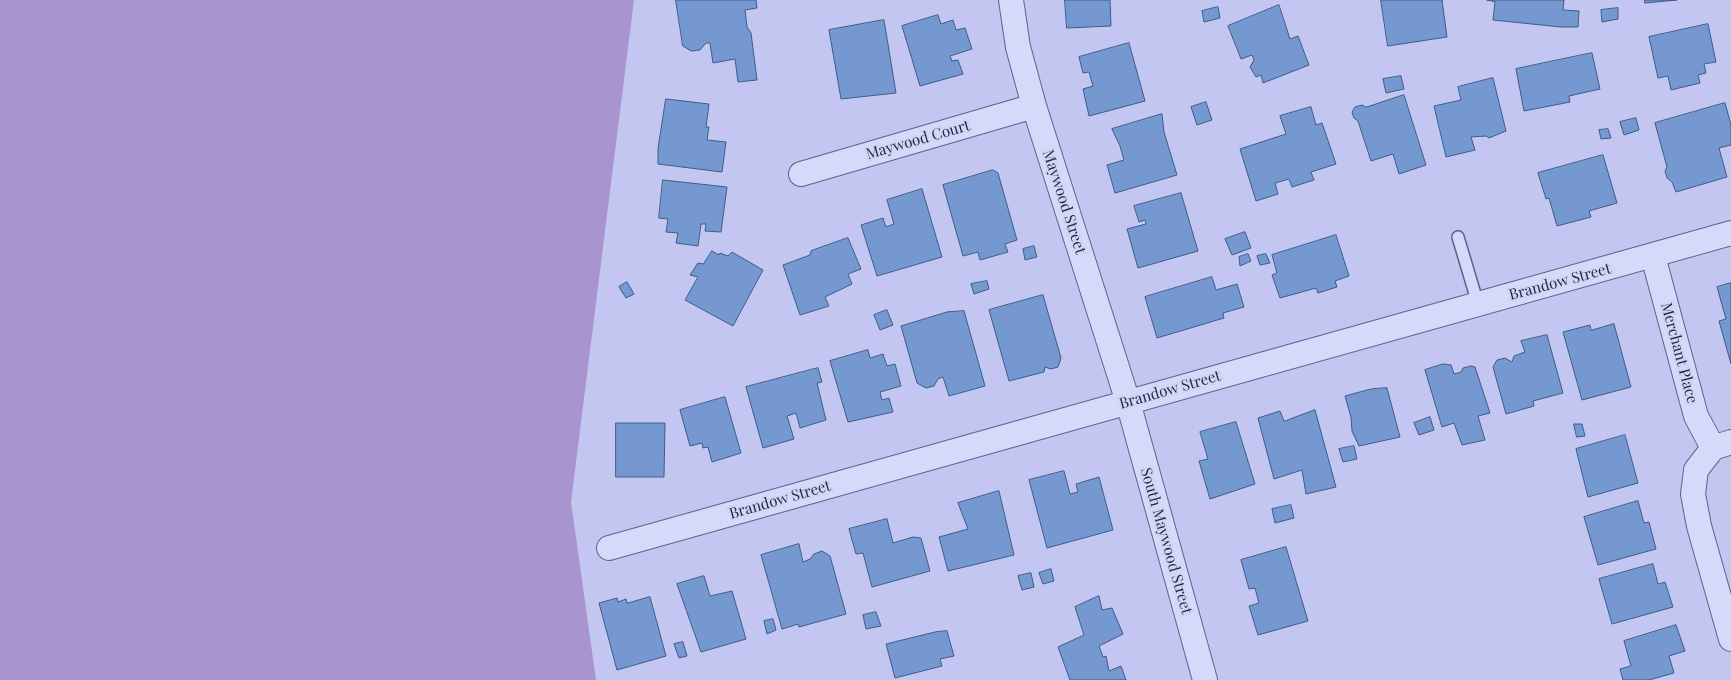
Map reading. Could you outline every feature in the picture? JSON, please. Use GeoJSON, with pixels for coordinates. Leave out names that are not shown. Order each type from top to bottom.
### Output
{"type":"FeatureCollection","features":[{"type":"Feature","properties":{"kind":"street","name":"Maywood Street"},"geometry":{"type":"LineString","coordinates":[[1011,0],[1018,47],[1034,106],[1128,402]]}},
{"type":"Feature","properties":{"kind":"street","name":"Maywood Court"},"geometry":{"type":"LineString","coordinates":[[801,174],[1034,106]]}},
{"type":"Feature","properties":{"kind":"street","name":"Brandow Street"},"geometry":{"type":"LineString","coordinates":[[609,548],[1731,233]]}},
{"type":"Feature","properties":{"kind":"street","name":"Merchant Place"},"geometry":{"type":"LineString","coordinates":[[1653,256],[1696,416],[1722,445],[1696,470],[1693,494],[1699,526],[1731,639]]}},
{"type":"Feature","properties":{"kind":"street","name":"South Maywood Street"},"geometry":{"type":"LineString","coordinates":[[1128,402],[1205,680]]}},
{"type":"Feature","properties":{"kind":"lane"},"geometry":{"type":"LineString","coordinates":[[1458,237],[1478,304]]}},
{"type":"Feature","properties":{"kind":"shaded area"},"geometry":{"type":"Polygon","coordinates":[[[0,0],[634,0],[571,502],[596,680],[0,680],[0,0]]]}},
{"type":"Feature","properties":{"kind":"building"},"geometry":{"type":"Polygon","coordinates":[[[676,0],[756,0],[757,8],[745,10],[747,27],[751,33],[757,80],[738,82],[735,59],[713,63],[710,43],[706,43],[700,50],[691,51],[683,46],[676,0]]]}},
{"type":"Feature","properties":{"kind":"building"},"geometry":{"type":"Polygon","coordinates":[[[1065,0],[1110,0],[1111,26],[1067,28],[1065,0]]]}},
{"type":"Feature","properties":{"kind":"building"},"geometry":{"type":"Polygon","coordinates":[[[1381,0],[1442,0],[1447,37],[1388,46],[1381,0]]]}},
{"type":"Feature","properties":{"kind":"building"},"geometry":{"type":"Polygon","coordinates":[[[1487,0],[1564,0],[1563,10],[1579,11],[1578,27],[1493,20],[1495,2],[1487,0]]]}},
{"type":"Feature","properties":{"kind":"building"},"geometry":{"type":"Polygon","coordinates":[[[1645,0],[1677,0],[1645,3],[1645,0]]]}},
{"type":"Feature","properties":{"kind":"building"},"geometry":{"type":"Polygon","coordinates":[[[1279,5],[1290,39],[1298,36],[1309,65],[1263,83],[1261,75],[1256,77],[1250,67],[1254,60],[1252,55],[1241,59],[1228,26],[1279,5]]]}},
{"type":"Feature","properties":{"kind":"building"},"geometry":{"type":"Polygon","coordinates":[[[1218,7],[1220,18],[1204,22],[1202,11],[1218,7]]]}},
{"type":"Feature","properties":{"kind":"building"},"geometry":{"type":"Polygon","coordinates":[[[1618,8],[1618,19],[1602,22],[1601,10],[1618,8]]]}},
{"type":"Feature","properties":{"kind":"building"},"geometry":{"type":"Polygon","coordinates":[[[938,15],[941,24],[953,20],[956,30],[965,28],[972,49],[950,56],[952,61],[958,60],[963,74],[920,86],[902,26],[938,15]]]}},
{"type":"Feature","properties":{"kind":"building"},"geometry":{"type":"Polygon","coordinates":[[[884,20],[896,93],[841,99],[829,30],[884,20]]]}},
{"type":"Feature","properties":{"kind":"building"},"geometry":{"type":"Polygon","coordinates":[[[1708,24],[1716,62],[1704,64],[1706,73],[1698,75],[1700,83],[1671,90],[1668,76],[1658,78],[1649,37],[1708,24]]]}},
{"type":"Feature","properties":{"kind":"building"},"geometry":{"type":"Polygon","coordinates":[[[1129,43],[1145,101],[1089,116],[1083,89],[1093,86],[1089,72],[1083,73],[1079,57],[1129,43]]]}},
{"type":"Feature","properties":{"kind":"building"},"geometry":{"type":"Polygon","coordinates":[[[1592,53],[1600,89],[1569,96],[1570,102],[1524,111],[1516,69],[1592,53]]]}},
{"type":"Feature","properties":{"kind":"building"},"geometry":{"type":"Polygon","coordinates":[[[1401,76],[1404,89],[1386,93],[1383,79],[1401,76]]]}},
{"type":"Feature","properties":{"kind":"building"},"geometry":{"type":"Polygon","coordinates":[[[1493,78],[1506,131],[1489,138],[1486,136],[1471,137],[1475,150],[1446,157],[1434,106],[1461,100],[1458,87],[1493,78]]]}},
{"type":"Feature","properties":{"kind":"building"},"geometry":{"type":"Polygon","coordinates":[[[1404,95],[1426,165],[1399,174],[1393,154],[1371,161],[1358,121],[1354,118],[1352,112],[1355,107],[1362,105],[1366,107],[1404,95]]]}},
{"type":"Feature","properties":{"kind":"building"},"geometry":{"type":"Polygon","coordinates":[[[666,99],[709,104],[706,127],[709,127],[707,140],[726,142],[722,172],[658,164],[658,149],[666,99]]]}},
{"type":"Feature","properties":{"kind":"building"},"geometry":{"type":"Polygon","coordinates":[[[1206,102],[1212,120],[1197,125],[1191,107],[1206,102]]]}},
{"type":"Feature","properties":{"kind":"building"},"geometry":{"type":"Polygon","coordinates":[[[1725,103],[1731,125],[1731,145],[1719,148],[1727,177],[1676,192],[1672,182],[1667,178],[1665,171],[1667,167],[1655,123],[1725,103]]]}},
{"type":"Feature","properties":{"kind":"building"},"geometry":{"type":"Polygon","coordinates":[[[1311,107],[1316,125],[1322,123],[1336,164],[1311,172],[1314,180],[1292,187],[1289,179],[1275,183],[1278,194],[1256,201],[1240,149],[1286,134],[1280,116],[1311,107]]]}},
{"type":"Feature","properties":{"kind":"building"},"geometry":{"type":"Polygon","coordinates":[[[1162,114],[1164,132],[1177,175],[1115,193],[1107,165],[1124,160],[1112,129],[1162,114]]]}},
{"type":"Feature","properties":{"kind":"building"},"geometry":{"type":"Polygon","coordinates":[[[1636,118],[1639,130],[1624,135],[1620,122],[1636,118]]]}},
{"type":"Feature","properties":{"kind":"building"},"geometry":{"type":"Polygon","coordinates":[[[1608,129],[1611,138],[1601,139],[1599,130],[1608,129]]]}},
{"type":"Feature","properties":{"kind":"building"},"geometry":{"type":"Polygon","coordinates":[[[1603,155],[1617,203],[1589,211],[1591,217],[1557,226],[1549,198],[1546,199],[1538,173],[1603,155]]]}},
{"type":"Feature","properties":{"kind":"building"},"geometry":{"type":"Polygon","coordinates":[[[993,170],[998,173],[1017,240],[1005,244],[1008,252],[980,260],[978,252],[963,256],[943,185],[993,170]]]}},
{"type":"Feature","properties":{"kind":"building"},"geometry":{"type":"Polygon","coordinates":[[[663,180],[727,187],[721,232],[705,231],[706,224],[701,224],[698,246],[676,243],[678,233],[666,232],[668,219],[659,218],[663,180]]]}},
{"type":"Feature","properties":{"kind":"building"},"geometry":{"type":"Polygon","coordinates":[[[922,189],[942,257],[877,276],[861,225],[883,218],[886,227],[894,224],[887,200],[922,189]]]}},
{"type":"Feature","properties":{"kind":"building"},"geometry":{"type":"Polygon","coordinates":[[[1181,193],[1198,251],[1138,268],[1127,229],[1146,224],[1145,220],[1139,222],[1134,206],[1181,193]]]}},
{"type":"Feature","properties":{"kind":"building"},"geometry":{"type":"Polygon","coordinates":[[[1245,232],[1251,248],[1232,255],[1225,239],[1245,232]]]}},
{"type":"Feature","properties":{"kind":"building"},"geometry":{"type":"Polygon","coordinates":[[[1336,235],[1349,276],[1335,281],[1337,287],[1318,293],[1316,288],[1280,298],[1272,275],[1277,273],[1272,255],[1336,235]]]}},
{"type":"Feature","properties":{"kind":"building"},"geometry":{"type":"Polygon","coordinates":[[[848,238],[861,269],[848,274],[852,284],[825,297],[829,306],[800,315],[783,265],[810,255],[811,251],[848,238]]]}},
{"type":"Feature","properties":{"kind":"building"},"geometry":{"type":"Polygon","coordinates":[[[1034,246],[1037,257],[1025,260],[1023,249],[1034,246]]]}},
{"type":"Feature","properties":{"kind":"building"},"geometry":{"type":"Polygon","coordinates":[[[712,251],[719,255],[720,253],[728,256],[732,252],[763,270],[733,326],[685,300],[698,277],[690,275],[698,263],[703,264],[712,251]]]}},
{"type":"Feature","properties":{"kind":"building"},"geometry":{"type":"Polygon","coordinates":[[[1248,254],[1251,261],[1240,266],[1239,257],[1248,254]]]}},
{"type":"Feature","properties":{"kind":"building"},"geometry":{"type":"Polygon","coordinates":[[[1266,254],[1270,263],[1260,265],[1257,256],[1266,254]]]}},
{"type":"Feature","properties":{"kind":"building"},"geometry":{"type":"Polygon","coordinates":[[[1212,277],[1216,290],[1237,284],[1244,307],[1223,313],[1224,318],[1157,338],[1145,297],[1212,277]]]}},
{"type":"Feature","properties":{"kind":"building"},"geometry":{"type":"Polygon","coordinates":[[[987,281],[989,289],[974,294],[971,284],[987,281]]]}},
{"type":"Feature","properties":{"kind":"building"},"geometry":{"type":"Polygon","coordinates":[[[627,282],[634,294],[626,298],[619,287],[627,282]]]}},
{"type":"Feature","properties":{"kind":"building"},"geometry":{"type":"Polygon","coordinates":[[[1731,283],[1731,364],[1719,321],[1726,319],[1717,287],[1731,283]]]}},
{"type":"Feature","properties":{"kind":"building"},"geometry":{"type":"Polygon","coordinates":[[[1043,295],[1061,358],[1058,367],[1051,369],[1045,367],[1044,372],[1009,381],[989,310],[1043,295]]]}},
{"type":"Feature","properties":{"kind":"building"},"geometry":{"type":"Polygon","coordinates":[[[887,310],[893,325],[880,330],[874,315],[887,310]]]}},
{"type":"Feature","properties":{"kind":"building"},"geometry":{"type":"Polygon","coordinates":[[[964,311],[985,386],[949,396],[943,377],[938,379],[934,386],[926,388],[917,383],[901,326],[947,312],[964,311]]]}},
{"type":"Feature","properties":{"kind":"building"},"geometry":{"type":"Polygon","coordinates":[[[1614,324],[1631,387],[1582,400],[1563,332],[1590,325],[1591,330],[1614,324]]]}},
{"type":"Feature","properties":{"kind":"building"},"geometry":{"type":"Polygon","coordinates":[[[1547,335],[1563,393],[1533,401],[1534,406],[1506,414],[1493,367],[1497,360],[1505,358],[1512,362],[1514,356],[1525,352],[1521,341],[1547,335]]]}},
{"type":"Feature","properties":{"kind":"building"},"geometry":{"type":"Polygon","coordinates":[[[868,350],[870,358],[883,354],[887,366],[895,364],[901,386],[880,392],[882,400],[889,398],[893,412],[848,422],[830,361],[868,350]]]}},
{"type":"Feature","properties":{"kind":"building"},"geometry":{"type":"Polygon","coordinates":[[[1443,364],[1451,365],[1454,374],[1461,372],[1463,368],[1475,367],[1490,413],[1478,416],[1485,440],[1462,445],[1454,423],[1442,427],[1425,370],[1443,364]]]}},
{"type":"Feature","properties":{"kind":"building"},"geometry":{"type":"Polygon","coordinates":[[[818,368],[822,382],[817,383],[826,420],[800,428],[796,413],[787,416],[794,439],[763,448],[746,387],[818,368]]]}},
{"type":"Feature","properties":{"kind":"building"},"geometry":{"type":"Polygon","coordinates":[[[1387,388],[1400,437],[1359,446],[1352,431],[1351,417],[1345,396],[1371,389],[1387,388]]]}},
{"type":"Feature","properties":{"kind":"building"},"geometry":{"type":"Polygon","coordinates":[[[725,397],[741,453],[712,462],[708,447],[703,448],[702,443],[690,446],[680,410],[725,397]]]}},
{"type":"Feature","properties":{"kind":"building"},"geometry":{"type":"Polygon","coordinates":[[[1315,410],[1336,487],[1306,494],[1302,470],[1274,479],[1258,418],[1280,411],[1284,421],[1315,410]]]}},
{"type":"Feature","properties":{"kind":"building"},"geometry":{"type":"Polygon","coordinates":[[[1430,417],[1434,430],[1419,435],[1414,423],[1430,417]]]}},
{"type":"Feature","properties":{"kind":"building"},"geometry":{"type":"Polygon","coordinates":[[[1236,422],[1255,484],[1210,499],[1199,461],[1208,459],[1200,432],[1236,422]]]}},
{"type":"Feature","properties":{"kind":"building"},"geometry":{"type":"Polygon","coordinates":[[[616,423],[665,423],[664,477],[616,477],[616,423]]]}},
{"type":"Feature","properties":{"kind":"building"},"geometry":{"type":"Polygon","coordinates":[[[1574,424],[1582,424],[1585,436],[1577,437],[1574,424]]]}},
{"type":"Feature","properties":{"kind":"building"},"geometry":{"type":"Polygon","coordinates":[[[1625,435],[1638,483],[1588,497],[1576,449],[1625,435]]]}},
{"type":"Feature","properties":{"kind":"building"},"geometry":{"type":"Polygon","coordinates":[[[1354,446],[1357,459],[1343,462],[1339,449],[1354,446]]]}},
{"type":"Feature","properties":{"kind":"building"},"geometry":{"type":"Polygon","coordinates":[[[1064,471],[1070,494],[1078,492],[1076,484],[1099,477],[1113,530],[1047,548],[1029,480],[1064,471]]]}},
{"type":"Feature","properties":{"kind":"building"},"geometry":{"type":"Polygon","coordinates":[[[999,491],[1014,555],[948,571],[939,537],[968,529],[958,503],[999,491]]]}},
{"type":"Feature","properties":{"kind":"building"},"geometry":{"type":"Polygon","coordinates":[[[1638,501],[1644,523],[1649,522],[1656,549],[1598,565],[1584,517],[1638,501]]]}},
{"type":"Feature","properties":{"kind":"building"},"geometry":{"type":"Polygon","coordinates":[[[1291,505],[1294,518],[1275,523],[1272,509],[1291,505]]]}},
{"type":"Feature","properties":{"kind":"building"},"geometry":{"type":"Polygon","coordinates":[[[887,519],[893,543],[913,537],[921,538],[930,571],[872,587],[863,553],[856,554],[849,529],[887,519]]]}},
{"type":"Feature","properties":{"kind":"building"},"geometry":{"type":"Polygon","coordinates":[[[799,544],[803,562],[822,551],[830,556],[846,614],[799,627],[798,624],[782,629],[761,555],[799,544]]]}},
{"type":"Feature","properties":{"kind":"building"},"geometry":{"type":"Polygon","coordinates":[[[1286,547],[1308,621],[1258,635],[1249,606],[1259,603],[1255,588],[1249,589],[1241,560],[1286,547]]]}},
{"type":"Feature","properties":{"kind":"building"},"geometry":{"type":"Polygon","coordinates":[[[1653,564],[1658,584],[1665,582],[1673,607],[1612,624],[1599,579],[1653,564]]]}},
{"type":"Feature","properties":{"kind":"building"},"geometry":{"type":"Polygon","coordinates":[[[1051,569],[1054,581],[1043,584],[1039,573],[1051,569]]]}},
{"type":"Feature","properties":{"kind":"building"},"geometry":{"type":"Polygon","coordinates":[[[1031,573],[1034,587],[1022,590],[1018,576],[1031,573]]]}},
{"type":"Feature","properties":{"kind":"building"},"geometry":{"type":"Polygon","coordinates":[[[704,576],[710,596],[732,591],[746,639],[701,652],[677,584],[704,576]]]}},
{"type":"Feature","properties":{"kind":"building"},"geometry":{"type":"Polygon","coordinates":[[[1099,596],[1102,610],[1112,608],[1123,634],[1099,646],[1103,657],[1106,656],[1109,671],[1121,666],[1126,680],[1070,680],[1058,647],[1084,635],[1075,607],[1099,596]]]}},
{"type":"Feature","properties":{"kind":"building"},"geometry":{"type":"Polygon","coordinates":[[[650,597],[666,656],[617,670],[599,603],[617,598],[618,602],[626,599],[627,603],[650,597]]]}},
{"type":"Feature","properties":{"kind":"building"},"geometry":{"type":"Polygon","coordinates":[[[876,612],[881,626],[866,629],[863,615],[876,612]]]}},
{"type":"Feature","properties":{"kind":"building"},"geometry":{"type":"Polygon","coordinates":[[[773,619],[776,630],[767,634],[764,621],[773,619]]]}},
{"type":"Feature","properties":{"kind":"building"},"geometry":{"type":"Polygon","coordinates":[[[1676,625],[1685,651],[1669,656],[1674,673],[1649,680],[1623,680],[1620,669],[1631,666],[1624,641],[1676,625]]]}},
{"type":"Feature","properties":{"kind":"building"},"geometry":{"type":"Polygon","coordinates":[[[947,631],[954,656],[940,659],[942,666],[895,678],[886,644],[935,632],[947,631]]]}},
{"type":"Feature","properties":{"kind":"building"},"geometry":{"type":"Polygon","coordinates":[[[683,642],[687,656],[679,658],[674,644],[683,642]]]}}]}
